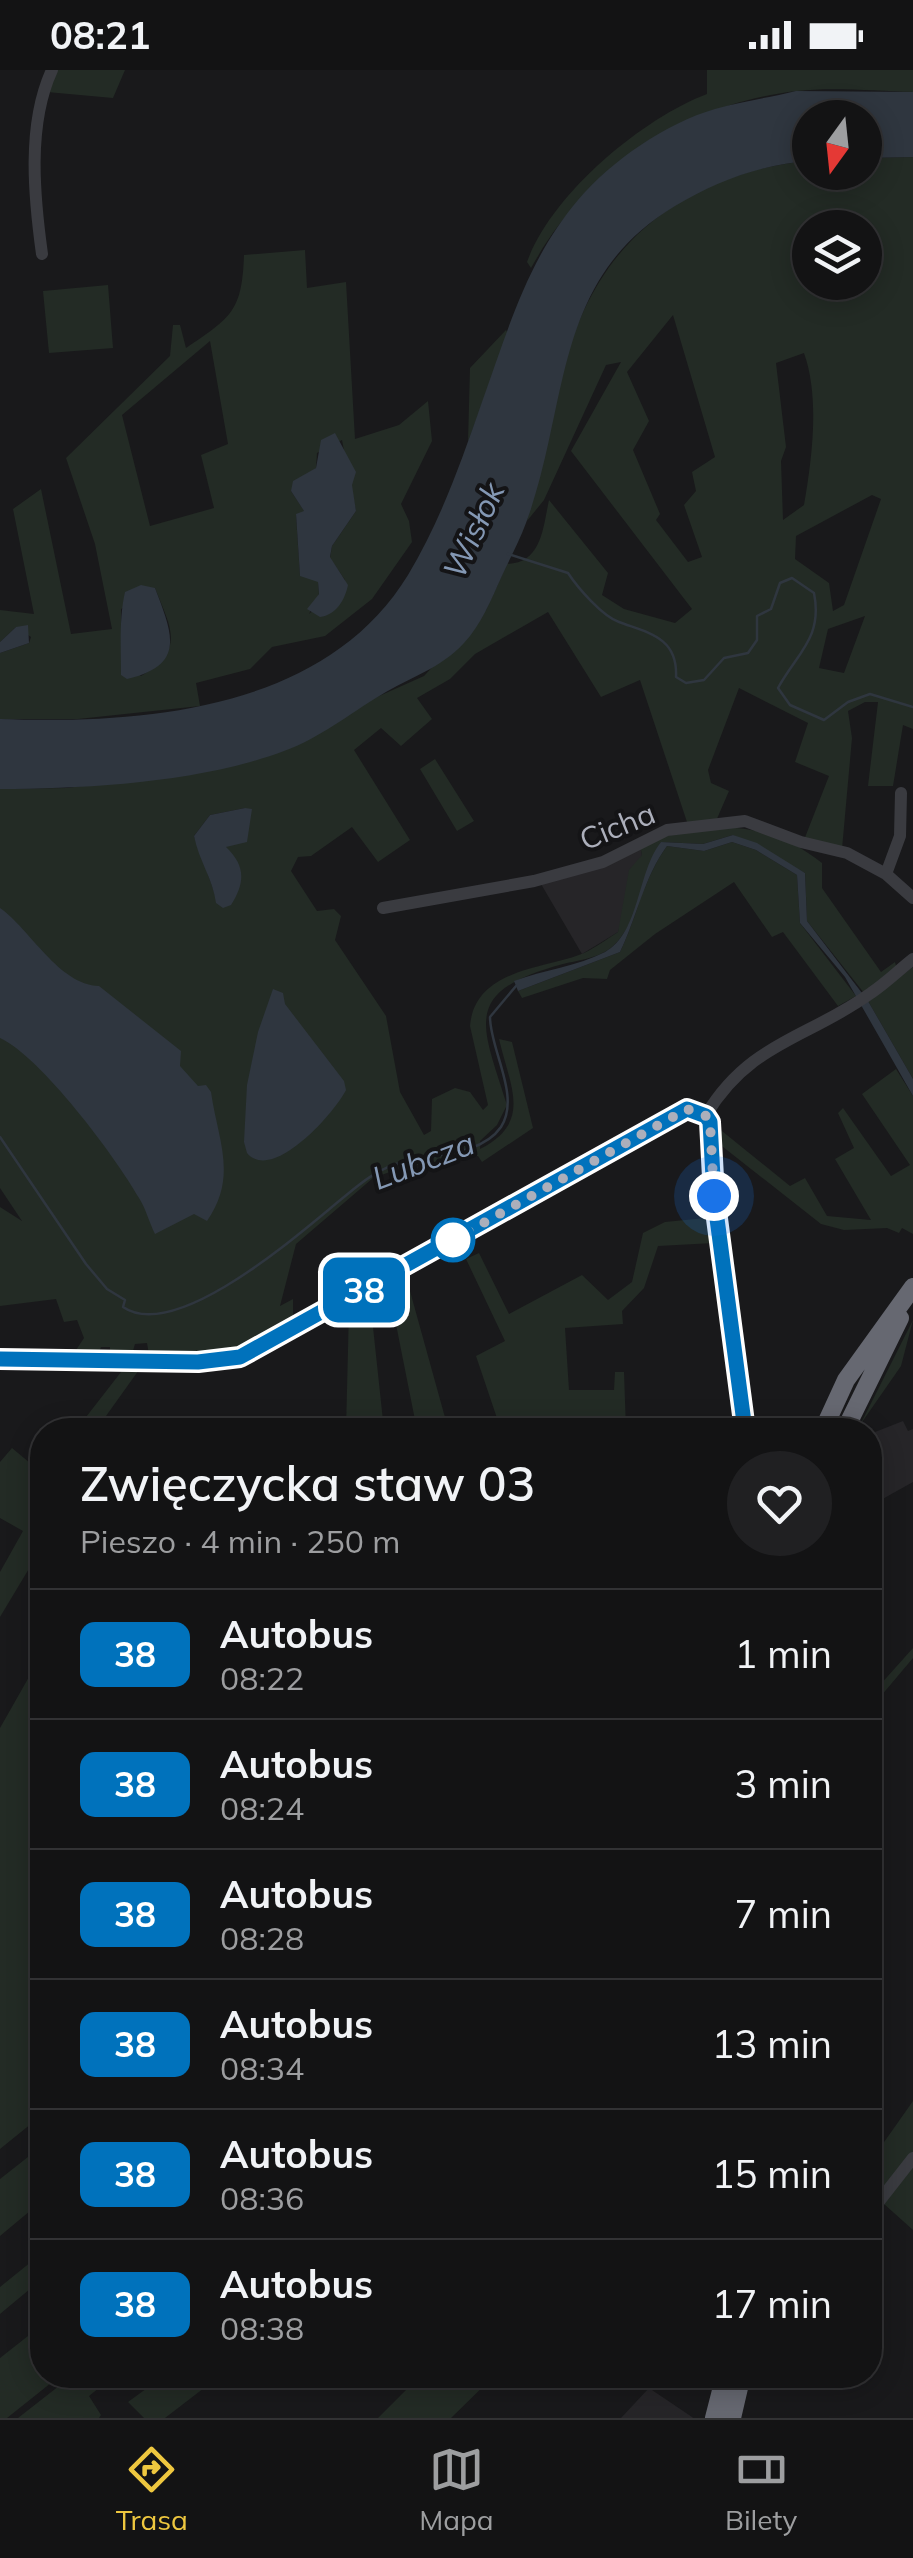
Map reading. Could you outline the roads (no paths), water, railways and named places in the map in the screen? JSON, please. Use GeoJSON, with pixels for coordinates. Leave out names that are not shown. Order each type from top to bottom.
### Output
{"type":"FeatureCollection","features":[{"type":"Feature","properties":{"kind":"highway"},"geometry":{"type":"LineString","coordinates":[[829,1418],[846,1380],[913,1288]]}},
{"type":"Feature","properties":{"kind":"highway"},"geometry":{"type":"LineString","coordinates":[[849,1418],[873,1366],[913,1298]]}},
{"type":"Feature","properties":{"kind":"highway"},"geometry":{"type":"LineString","coordinates":[[714,2418],[721,2388]]}},
{"type":"Feature","properties":{"kind":"highway"},"geometry":{"type":"LineString","coordinates":[[732,2418],[739,2388]]}},
{"type":"Feature","properties":{"kind":"street"},"geometry":{"type":"LineString","coordinates":[[42,254],[36,211],[39,102],[52,70]]}},
{"type":"Feature","properties":{"kind":"street"},"geometry":{"type":"LineString","coordinates":[[886,874],[900,836],[900,793]]}},
{"type":"Feature","properties":{"kind":"street","name":"Cicha"},"geometry":{"type":"LineString","coordinates":[[382,908],[534,881],[603,862],[667,830],[744,821],[847,853],[886,874],[913,898]]}},
{"type":"Feature","properties":{"kind":"street"},"geometry":{"type":"LineString","coordinates":[[744,1418],[706,1116],[730,1079],[751,1060],[871,994],[913,958]]}},
{"type":"Feature","properties":{"kind":"street"},"geometry":{"type":"LineString","coordinates":[[0,1360],[198,1362],[240,1357],[674,1115],[687,1109],[706,1116]]}},
{"type":"Feature","properties":{"kind":"street"},"geometry":{"type":"LineString","coordinates":[[882,2197],[913,2158]]}},
{"type":"Feature","properties":{"kind":"water","name":"Wisłok"},"geometry":{"type":"Polygon","coordinates":[[[796,91],[913,92],[913,157],[882,158],[882,100],[792,100],[792,164],[757,170],[707,189],[675,206],[635,236],[606,270],[585,308],[570,348],[526,523],[481,620],[455,652],[310,739],[252,762],[144,782],[0,789],[0,719],[112,718],[226,700],[280,682],[329,656],[373,620],[408,575],[431,533],[521,296],[560,223],[591,185],[623,158],[659,134],[715,109],[796,91]]]}},
{"type":"Feature","properties":{"kind":"water"},"geometry":{"type":"Polygon","coordinates":[[[335,433],[356,472],[352,485],[356,511],[332,546],[330,557],[348,585],[347,591],[335,610],[320,617],[307,609],[319,594],[318,582],[300,576],[296,514],[304,511],[291,491],[293,481],[316,468],[321,440],[335,433]]]}},
{"type":"Feature","properties":{"kind":"water"},"geometry":{"type":"Polygon","coordinates":[[[141,585],[155,588],[170,645],[159,665],[127,679],[121,675],[123,602],[125,592],[141,585]]]}},
{"type":"Feature","properties":{"kind":"water"},"geometry":{"type":"Polygon","coordinates":[[[28,625],[29,643],[0,653],[0,642],[16,627],[28,625]]]}},
{"type":"Feature","properties":{"kind":"water"},"geometry":{"type":"Polygon","coordinates":[[[252,809],[247,842],[226,847],[240,868],[241,882],[231,905],[223,908],[216,903],[194,836],[210,815],[252,809]]]}},
{"type":"Feature","properties":{"kind":"water"},"geometry":{"type":"Polygon","coordinates":[[[733,835],[757,843],[805,873],[807,921],[868,1001],[913,1079],[913,1096],[845,977],[800,923],[797,875],[756,850],[732,842],[704,851],[667,846],[652,871],[620,952],[518,991],[514,981],[595,957],[616,943],[632,917],[647,869],[661,842],[703,844],[733,835]]]}},
{"type":"Feature","properties":{"kind":"water"},"geometry":{"type":"Polygon","coordinates":[[[0,908],[58,966],[84,983],[99,986],[181,1051],[180,1066],[198,1086],[206,1085],[211,1092],[224,1173],[222,1189],[207,1221],[194,1214],[155,1234],[128,1180],[76,1109],[36,1065],[0,1038],[0,908]]]}},
{"type":"Feature","properties":{"kind":"water"},"geometry":{"type":"Polygon","coordinates":[[[273,989],[283,993],[285,1004],[344,1081],[346,1090],[301,1142],[286,1153],[258,1160],[247,1153],[244,1142],[247,1085],[258,1032],[273,989]]]}},
{"type":"Feature","properties":{"kind":"waterway"},"geometry":{"type":"LineString","coordinates":[[508,554],[568,573],[605,614],[666,645],[672,653],[676,677],[686,683],[704,680],[724,658],[748,653],[757,640],[757,616],[771,609],[780,583],[792,578],[814,593],[816,609],[812,634],[778,688],[790,705],[824,720],[848,702],[870,694],[913,707]]}},
{"type":"Feature","properties":{"kind":"waterway","name":"Lubcza"},"geometry":{"type":"LineString","coordinates":[[0,1137],[86,1264],[107,1289],[125,1300],[123,1307],[146,1314],[175,1310],[238,1278],[379,1172],[403,1162],[469,1149],[492,1137],[501,1127],[508,1101],[490,1017],[516,986]]}}]}
